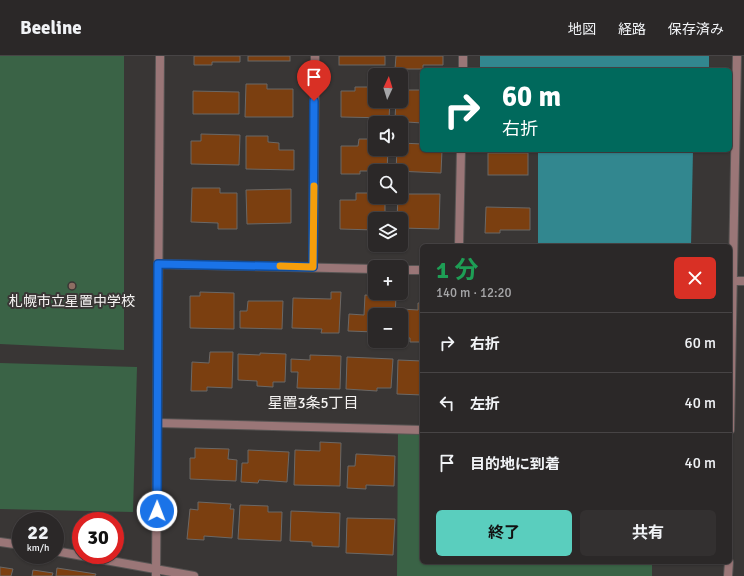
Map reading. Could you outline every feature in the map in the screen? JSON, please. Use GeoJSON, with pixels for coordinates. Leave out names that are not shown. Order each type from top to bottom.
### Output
{"type":"FeatureCollection","features":[{"type":"Feature","properties":{"kind":"street"},"geometry":{"type":"LineString","coordinates":[[156,573],[160,56]]}},
{"type":"Feature","properties":{"kind":"street"},"geometry":{"type":"LineString","coordinates":[[313,267],[315,56]]}},
{"type":"Feature","properties":{"kind":"street"},"geometry":{"type":"LineString","coordinates":[[463,56],[463,68]]}},
{"type":"Feature","properties":{"kind":"street"},"geometry":{"type":"LineString","coordinates":[[732,244],[737,56]]}},
{"type":"Feature","properties":{"kind":"street"},"geometry":{"type":"LineString","coordinates":[[459,244],[461,152]]}},
{"type":"Feature","properties":{"kind":"street"},"geometry":{"type":"LineString","coordinates":[[158,264],[368,269]]}},
{"type":"Feature","properties":{"kind":"street"},"geometry":{"type":"LineString","coordinates":[[408,270],[420,270]]}},
{"type":"Feature","properties":{"kind":"street"},"geometry":{"type":"LineString","coordinates":[[732,281],[744,281]]}},
{"type":"Feature","properties":{"kind":"street"},"geometry":{"type":"LineString","coordinates":[[158,423],[420,430]]}},
{"type":"Feature","properties":{"kind":"street"},"geometry":{"type":"LineString","coordinates":[[0,542],[12,544]]}},
{"type":"Feature","properties":{"kind":"street"},"geometry":{"type":"LineString","coordinates":[[64,553],[156,573],[194,576]]}},
{"type":"Feature","properties":{"kind":"street"},"geometry":{"type":"LineString","coordinates":[[728,576],[729,564]]}},
{"type":"Feature","properties":{"kind":"green space"},"geometry":{"type":"Polygon","coordinates":[[[0,56],[124,56],[124,350],[0,344],[0,56]]]}},
{"type":"Feature","properties":{"kind":"green space"},"geometry":{"type":"Polygon","coordinates":[[[0,363],[137,367],[133,512],[0,509],[0,363]]]}},
{"type":"Feature","properties":{"kind":"green space"},"geometry":{"type":"Polygon","coordinates":[[[398,430],[420,430],[420,564],[652,564],[652,576],[397,576],[398,430]]]}},
{"type":"Feature","properties":{"kind":"water"},"geometry":{"type":"Polygon","coordinates":[[[480,56],[709,56],[709,68],[480,68],[480,56]]]}},
{"type":"Feature","properties":{"kind":"water"},"geometry":{"type":"Polygon","coordinates":[[[538,152],[693,152],[691,244],[538,244],[538,152]]]}},
{"type":"Feature","properties":{"kind":"building"},"geometry":{"type":"Polygon","coordinates":[[[194,56],[240,56],[240,62],[212,62],[212,65],[194,65],[194,56]]]}},
{"type":"Feature","properties":{"kind":"building"},"geometry":{"type":"Polygon","coordinates":[[[248,56],[290,56],[290,61],[248,61],[248,56]]]}},
{"type":"Feature","properties":{"kind":"building"},"geometry":{"type":"Polygon","coordinates":[[[339,56],[385,56],[385,65],[339,65],[339,56]]]}},
{"type":"Feature","properties":{"kind":"building"},"geometry":{"type":"Polygon","coordinates":[[[396,56],[443,56],[443,65],[423,65],[423,68],[395,68],[396,56]]]}},
{"type":"Feature","properties":{"kind":"building"},"geometry":{"type":"Polygon","coordinates":[[[246,84],[267,84],[267,89],[293,89],[293,117],[245,117],[246,84]]]}},
{"type":"Feature","properties":{"kind":"building"},"geometry":{"type":"Polygon","coordinates":[[[355,87],[368,87],[368,108],[390,108],[389,116],[341,117],[341,91],[355,91],[355,87]]]}},
{"type":"Feature","properties":{"kind":"building"},"geometry":{"type":"Polygon","coordinates":[[[408,90],[420,90],[420,123],[408,122],[408,116],[395,116],[396,108],[408,108],[408,90]]]}},
{"type":"Feature","properties":{"kind":"building"},"geometry":{"type":"Polygon","coordinates":[[[193,91],[239,92],[239,114],[193,114],[193,91]]]}},
{"type":"Feature","properties":{"kind":"building"},"geometry":{"type":"Polygon","coordinates":[[[201,134],[240,135],[239,165],[191,164],[191,141],[201,141],[201,134]]]}},
{"type":"Feature","properties":{"kind":"building"},"geometry":{"type":"Polygon","coordinates":[[[246,136],[268,136],[268,142],[279,143],[279,150],[294,150],[294,170],[246,169],[246,136]]]}},
{"type":"Feature","properties":{"kind":"building"},"geometry":{"type":"Polygon","coordinates":[[[359,139],[368,139],[368,156],[388,156],[387,164],[368,164],[368,171],[360,171],[360,174],[341,174],[341,146],[358,146],[359,139]]]}},
{"type":"Feature","properties":{"kind":"building"},"geometry":{"type":"Polygon","coordinates":[[[408,143],[420,144],[420,152],[442,152],[441,173],[408,172],[408,164],[396,164],[397,156],[408,156],[408,143]]]}},
{"type":"Feature","properties":{"kind":"building"},"geometry":{"type":"Polygon","coordinates":[[[488,153],[528,153],[528,175],[488,175],[488,153]]]}},
{"type":"Feature","properties":{"kind":"building"},"geometry":{"type":"Polygon","coordinates":[[[192,188],[220,188],[220,193],[237,193],[237,229],[218,229],[218,223],[191,222],[192,188]]]}},
{"type":"Feature","properties":{"kind":"building"},"geometry":{"type":"Polygon","coordinates":[[[291,189],[291,223],[247,224],[246,190],[291,189]]]}},
{"type":"Feature","properties":{"kind":"building"},"geometry":{"type":"Polygon","coordinates":[[[356,193],[368,193],[368,204],[385,204],[385,212],[368,212],[368,230],[340,229],[340,200],[356,200],[356,193]]]}},
{"type":"Feature","properties":{"kind":"building"},"geometry":{"type":"Polygon","coordinates":[[[408,194],[440,194],[439,229],[408,228],[408,212],[397,212],[398,204],[408,204],[408,194]]]}},
{"type":"Feature","properties":{"kind":"building"},"geometry":{"type":"Polygon","coordinates":[[[486,207],[530,208],[530,230],[500,230],[500,233],[485,233],[486,207]]]}},
{"type":"Feature","properties":{"kind":"building"},"geometry":{"type":"Polygon","coordinates":[[[200,292],[234,293],[234,329],[190,328],[190,296],[200,296],[200,292]]]}},
{"type":"Feature","properties":{"kind":"building"},"geometry":{"type":"Polygon","coordinates":[[[331,292],[341,292],[339,333],[321,333],[322,329],[292,328],[293,298],[331,299],[331,292]]]}},
{"type":"Feature","properties":{"kind":"building"},"geometry":{"type":"Polygon","coordinates":[[[365,295],[368,295],[368,300],[396,300],[395,308],[368,308],[368,332],[348,331],[349,314],[364,315],[365,295]]]}},
{"type":"Feature","properties":{"kind":"building"},"geometry":{"type":"Polygon","coordinates":[[[248,301],[283,301],[282,329],[240,328],[240,311],[247,311],[248,301]]]}},
{"type":"Feature","properties":{"kind":"building"},"geometry":{"type":"Polygon","coordinates":[[[418,303],[420,303],[420,342],[410,342],[410,338],[408,338],[408,309],[418,310],[418,303]]]}},
{"type":"Feature","properties":{"kind":"building"},"geometry":{"type":"Polygon","coordinates":[[[210,352],[233,352],[232,388],[207,387],[207,391],[191,391],[192,362],[209,363],[210,352]]]}},
{"type":"Feature","properties":{"kind":"building"},"geometry":{"type":"Polygon","coordinates":[[[260,353],[286,354],[285,382],[273,382],[273,387],[257,386],[257,381],[238,380],[238,354],[260,355],[260,353]]]}},
{"type":"Feature","properties":{"kind":"building"},"geometry":{"type":"Polygon","coordinates":[[[310,355],[341,356],[340,389],[297,388],[298,372],[291,372],[291,359],[310,360],[310,355]]]}},
{"type":"Feature","properties":{"kind":"building"},"geometry":{"type":"Polygon","coordinates":[[[347,357],[393,359],[391,388],[377,388],[377,391],[346,389],[347,357]]]}},
{"type":"Feature","properties":{"kind":"building"},"geometry":{"type":"Polygon","coordinates":[[[398,360],[420,361],[420,395],[397,394],[398,360]]]}},
{"type":"Feature","properties":{"kind":"building"},"geometry":{"type":"Polygon","coordinates":[[[320,442],[341,443],[340,486],[294,485],[295,450],[320,451],[320,442]]]}},
{"type":"Feature","properties":{"kind":"building"},"geometry":{"type":"Polygon","coordinates":[[[195,448],[229,449],[228,459],[237,460],[236,481],[190,479],[190,458],[195,458],[195,448]]]}},
{"type":"Feature","properties":{"kind":"building"},"geometry":{"type":"Polygon","coordinates":[[[248,450],[289,452],[287,482],[259,480],[258,483],[241,482],[242,463],[248,463],[248,450]]]}},
{"type":"Feature","properties":{"kind":"building"},"geometry":{"type":"Polygon","coordinates":[[[356,454],[395,456],[394,486],[366,485],[366,489],[347,488],[348,466],[355,466],[356,454]]]}},
{"type":"Feature","properties":{"kind":"building"},"geometry":{"type":"Polygon","coordinates":[[[198,502],[231,504],[230,509],[234,509],[232,538],[204,536],[204,540],[187,539],[190,509],[198,510],[198,502]]]}},
{"type":"Feature","properties":{"kind":"building"},"geometry":{"type":"Polygon","coordinates":[[[240,505],[268,506],[268,512],[282,512],[281,541],[238,539],[240,505]]]}},
{"type":"Feature","properties":{"kind":"building"},"geometry":{"type":"Polygon","coordinates":[[[291,511],[340,513],[339,547],[312,546],[312,542],[290,541],[291,511]]]}},
{"type":"Feature","properties":{"kind":"building"},"geometry":{"type":"Polygon","coordinates":[[[347,518],[395,519],[393,555],[346,553],[347,518]]]}},
{"type":"Feature","properties":{"kind":"building"},"geometry":{"type":"Polygon","coordinates":[[[0,567],[13,569],[11,576],[0,576],[0,567]]]}},
{"type":"Feature","properties":{"kind":"building"},"geometry":{"type":"Polygon","coordinates":[[[57,568],[96,574],[95,576],[56,576],[57,568]]]}},
{"type":"Feature","properties":{"kind":"building"},"geometry":{"type":"Polygon","coordinates":[[[33,570],[53,573],[52,576],[32,576],[33,570]]]}},
{"type":"Feature","properties":{"kind":"slow traffic"},"geometry":{"type":"LineString","coordinates":[[280,266],[313,267],[314,186]]}},
{"type":"Feature","properties":{"kind":"place","name":"札幌市立星置中学校"},"geometry":{"type":"Point","coordinates":[72,286]}},
{"type":"Feature","properties":{"kind":"district","name":"星置3条5丁目"},"geometry":{"type":"Point","coordinates":[313,403]}},
{"type":"Feature","properties":{"kind":"route"},"geometry":{"type":"LineString","coordinates":[[157,511],[158,264],[313,267],[314,101]]}}]}
